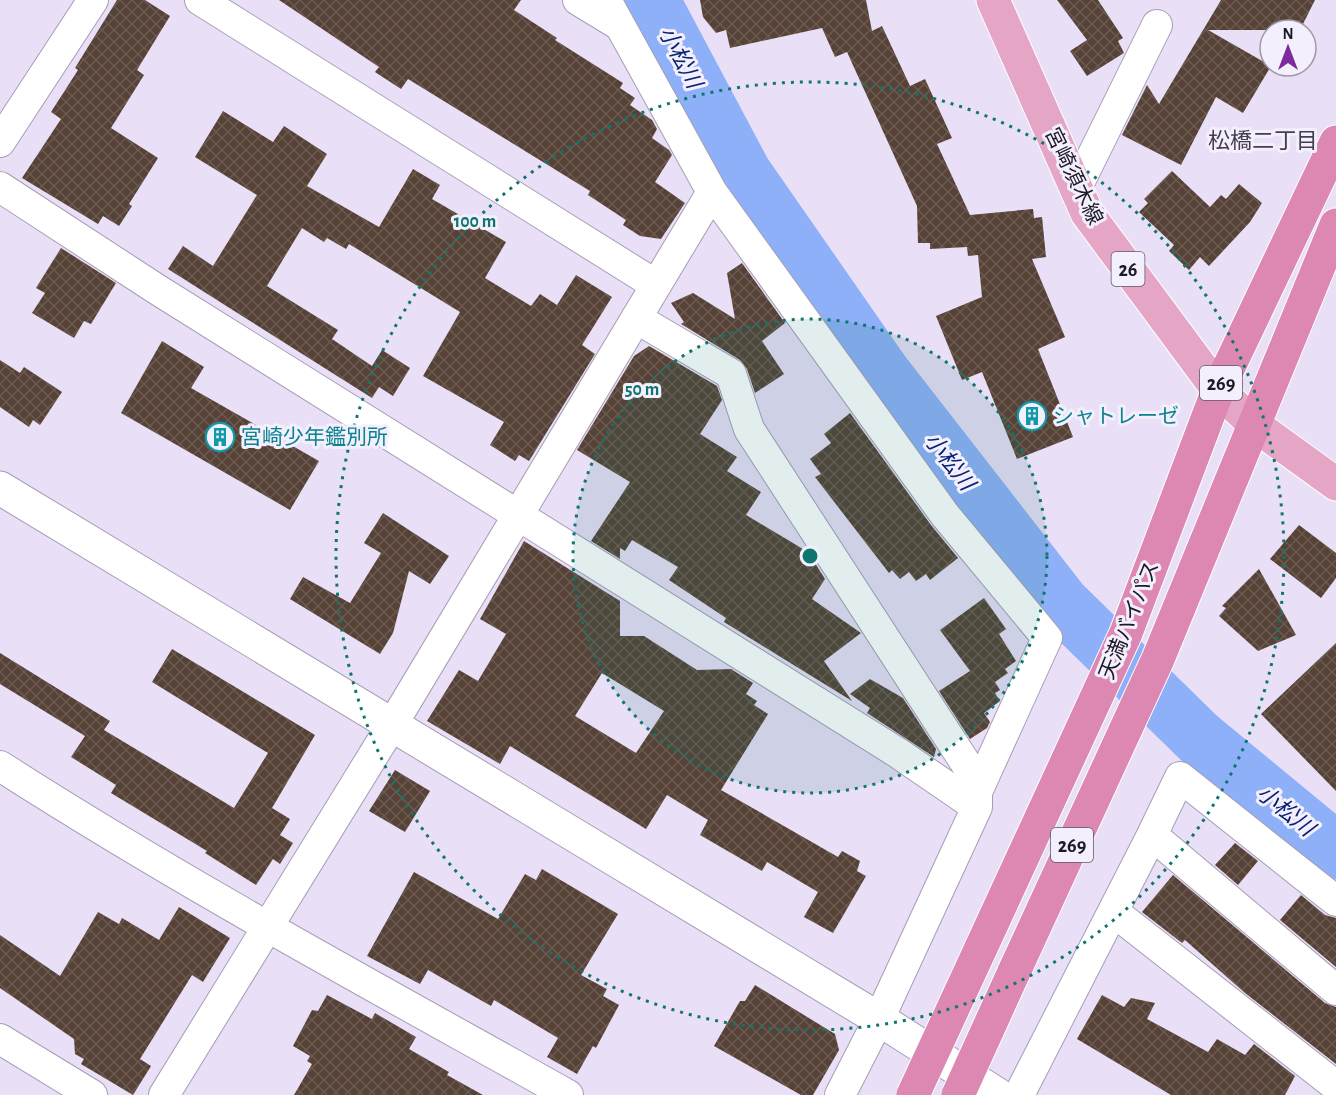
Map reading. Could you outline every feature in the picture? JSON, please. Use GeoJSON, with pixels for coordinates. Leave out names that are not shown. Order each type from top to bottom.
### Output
{"type":"FeatureCollection","features":[{"type":"Feature","properties":{"kind":"highway","name":"天満バイパス"},"geometry":{"type":"LineString","coordinates":[[912,1095],[1126,633],[1218,390],[1336,142]]}},
{"type":"Feature","properties":{"kind":"highway","name":"天満バイパス"},"geometry":{"type":"LineString","coordinates":[[958,1095],[1158,658],[1256,426],[1336,225]]}},
{"type":"Feature","properties":{"kind":"main road","name":"宮崎須木線"},"geometry":{"type":"LineString","coordinates":[[993,0],[1087,213],[1218,390],[1256,426],[1336,484]]}},
{"type":"Feature","properties":{"kind":"street"},"geometry":{"type":"LineString","coordinates":[[0,141],[93,0]]}},
{"type":"Feature","properties":{"kind":"street"},"geometry":{"type":"LineString","coordinates":[[200,0],[656,285]]}},
{"type":"Feature","properties":{"kind":"street"},"geometry":{"type":"LineString","coordinates":[[578,0],[613,13],[712,192],[945,514],[1047,638],[879,1019],[840,1095]]}},
{"type":"Feature","properties":{"kind":"street"},"geometry":{"type":"LineString","coordinates":[[1076,189],[1157,25]]}},
{"type":"Feature","properties":{"kind":"street"},"geometry":{"type":"LineString","coordinates":[[0,187],[158,290],[519,515],[555,540],[898,753],[977,799]]}},
{"type":"Feature","properties":{"kind":"street"},"geometry":{"type":"LineString","coordinates":[[164,1095],[392,725],[712,192]]}},
{"type":"Feature","properties":{"kind":"street"},"geometry":{"type":"LineString","coordinates":[[636,318],[730,374],[749,429],[965,762],[977,799]]}},
{"type":"Feature","properties":{"kind":"street"},"geometry":{"type":"LineString","coordinates":[[0,488],[879,1019],[998,1095]]}},
{"type":"Feature","properties":{"kind":"street"},"geometry":{"type":"LineString","coordinates":[[0,766],[109,835],[267,927],[568,1095]]}},
{"type":"Feature","properties":{"kind":"street"},"geometry":{"type":"LineString","coordinates":[[1018,1095],[1114,912],[1180,777],[1336,901]]}},
{"type":"Feature","properties":{"kind":"street"},"geometry":{"type":"LineString","coordinates":[[1152,835],[1336,990]]}},
{"type":"Feature","properties":{"kind":"street"},"geometry":{"type":"LineString","coordinates":[[1114,912],[1336,1086]]}},
{"type":"Feature","properties":{"kind":"street"},"geometry":{"type":"LineString","coordinates":[[0,1039],[92,1095]]}},
{"type":"Feature","properties":{"kind":"building"},"geometry":{"type":"Polygon","coordinates":[[[117,0],[145,0],[170,16],[137,70],[144,75],[111,128],[158,158],[129,204],[132,206],[119,226],[103,216],[98,224],[22,178],[61,119],[51,112],[78,70],[75,68],[117,0]]]}},
{"type":"Feature","properties":{"kind":"building"},"geometry":{"type":"Polygon","coordinates":[[[279,0],[521,0],[514,10],[557,38],[555,40],[623,83],[620,88],[635,98],[630,105],[652,120],[657,129],[652,138],[669,150],[672,155],[655,182],[685,203],[661,239],[640,236],[623,225],[626,220],[588,195],[590,191],[408,79],[401,89],[375,72],[379,67],[279,0]]]}},
{"type":"Feature","properties":{"kind":"building"},"geometry":{"type":"Polygon","coordinates":[[[700,0],[866,0],[872,31],[882,26],[910,86],[925,79],[952,138],[937,144],[970,215],[1033,209],[1034,218],[1042,217],[1046,257],[1032,259],[1065,337],[1038,349],[1073,437],[1017,459],[982,372],[962,380],[936,316],[982,297],[978,255],[968,256],[967,247],[930,249],[930,243],[918,243],[917,206],[847,52],[835,57],[822,28],[730,48],[726,30],[716,33],[703,17],[700,0]]]}},
{"type":"Feature","properties":{"kind":"building"},"geometry":{"type":"Polygon","coordinates":[[[1057,0],[1098,0],[1123,38],[1118,41],[1124,53],[1087,76],[1070,51],[1087,40],[1057,0]]]}},
{"type":"Feature","properties":{"kind":"building"},"geometry":{"type":"Polygon","coordinates":[[[1221,0],[1315,0],[1306,18],[1258,18],[1258,30],[1208,30],[1258,59],[1258,78],[1264,78],[1243,113],[1216,97],[1181,165],[1122,135],[1147,85],[1159,104],[1221,0]]]}},
{"type":"Feature","properties":{"kind":"building"},"geometry":{"type":"Polygon","coordinates":[[[223,111],[273,142],[284,126],[327,154],[307,186],[379,227],[413,169],[440,185],[432,199],[506,242],[485,278],[531,306],[540,294],[557,305],[576,275],[612,297],[582,345],[595,354],[529,461],[519,455],[515,461],[490,445],[504,422],[423,376],[460,312],[349,244],[346,249],[327,238],[324,242],[302,228],[267,286],[338,330],[332,339],[372,366],[382,350],[410,368],[393,396],[379,387],[372,398],[168,269],[183,246],[213,266],[257,195],[195,157],[223,111]]]}},
{"type":"Feature","properties":{"kind":"building"},"geometry":{"type":"Polygon","coordinates":[[[1172,171],[1210,207],[1221,195],[1226,199],[1239,184],[1262,203],[1250,222],[1209,266],[1200,257],[1189,270],[1169,251],[1174,245],[1139,212],[1148,203],[1144,199],[1172,171]]]}},
{"type":"Feature","properties":{"kind":"building"},"geometry":{"type":"Polygon","coordinates":[[[61,248],[116,283],[91,324],[84,321],[74,338],[32,313],[45,293],[36,288],[61,248]]]}},
{"type":"Feature","properties":{"kind":"building"},"geometry":{"type":"Polygon","coordinates":[[[742,263],[785,323],[762,341],[784,374],[755,393],[747,369],[740,360],[681,324],[684,322],[671,303],[693,293],[735,319],[727,273],[742,263]]]}},
{"type":"Feature","properties":{"kind":"building","name":"宮崎少年鑑別所"},"geometry":{"type":"Polygon","coordinates":[[[162,341],[204,367],[191,388],[319,461],[290,510],[121,413],[162,341]]]}},
{"type":"Feature","properties":{"kind":"building"},"geometry":{"type":"Polygon","coordinates":[[[649,346],[717,386],[722,400],[700,434],[737,457],[727,471],[761,492],[746,515],[808,552],[825,579],[812,599],[861,633],[824,661],[852,701],[724,622],[726,618],[669,580],[678,567],[632,540],[625,551],[620,548],[620,559],[591,541],[630,482],[577,450],[634,356],[649,346]]]}},
{"type":"Feature","properties":{"kind":"building"},"geometry":{"type":"Polygon","coordinates":[[[0,360],[20,373],[24,367],[62,392],[40,425],[33,420],[29,427],[0,407],[0,360]]]}},
{"type":"Feature","properties":{"kind":"building"},"geometry":{"type":"Polygon","coordinates":[[[850,413],[931,525],[958,558],[930,580],[926,574],[916,581],[909,572],[900,579],[892,570],[889,573],[815,477],[821,474],[810,459],[831,443],[824,434],[850,413]]]}},
{"type":"Feature","properties":{"kind":"building"},"geometry":{"type":"Polygon","coordinates":[[[383,513],[449,556],[430,584],[409,571],[393,633],[380,654],[290,599],[303,577],[350,603],[381,553],[364,543],[383,513]]]}},
{"type":"Feature","properties":{"kind":"building"},"geometry":{"type":"Polygon","coordinates":[[[1299,525],[1336,553],[1336,578],[1321,598],[1270,559],[1299,525]]]}},
{"type":"Feature","properties":{"kind":"building"},"geometry":{"type":"Polygon","coordinates":[[[524,541],[620,601],[620,636],[644,636],[697,670],[731,669],[753,683],[746,694],[757,701],[754,705],[768,714],[721,790],[838,857],[842,851],[860,861],[857,871],[866,876],[833,933],[804,917],[818,892],[767,862],[762,871],[700,835],[708,820],[667,795],[646,829],[510,746],[500,764],[427,721],[459,670],[478,681],[506,634],[480,619],[524,541]],[[602,673],[575,716],[636,753],[664,711],[602,673]]]}},
{"type":"Feature","properties":{"kind":"building"},"geometry":{"type":"Polygon","coordinates":[[[1259,569],[1296,635],[1258,651],[1219,616],[1226,608],[1222,606],[1259,569]]]}},
{"type":"Feature","properties":{"kind":"building"},"geometry":{"type":"Polygon","coordinates":[[[984,598],[1006,629],[999,634],[1016,661],[1005,669],[1008,673],[995,682],[1000,690],[995,693],[1000,701],[984,713],[990,722],[987,728],[970,739],[939,691],[970,671],[940,630],[984,598]]]}},
{"type":"Feature","properties":{"kind":"building"},"geometry":{"type":"Polygon","coordinates":[[[1336,643],[1336,791],[1261,714],[1336,643]]]}},
{"type":"Feature","properties":{"kind":"building"},"geometry":{"type":"Polygon","coordinates":[[[172,649],[315,735],[272,808],[290,819],[280,835],[293,843],[280,864],[273,859],[256,885],[205,853],[207,851],[111,793],[116,785],[71,757],[85,736],[0,684],[0,653],[110,721],[104,730],[234,808],[268,753],[152,682],[172,649]]]}},
{"type":"Feature","properties":{"kind":"building"},"geometry":{"type":"Polygon","coordinates":[[[870,679],[903,698],[936,749],[934,757],[867,713],[870,708],[850,694],[870,679]]]}},
{"type":"Feature","properties":{"kind":"building"},"geometry":{"type":"Polygon","coordinates":[[[395,770],[430,791],[405,832],[369,811],[395,770]]]}},
{"type":"Feature","properties":{"kind":"building"},"geometry":{"type":"Polygon","coordinates":[[[1235,843],[1258,861],[1238,885],[1215,865],[1235,843]]]}},
{"type":"Feature","properties":{"kind":"building"},"geometry":{"type":"Polygon","coordinates":[[[542,869],[618,914],[581,975],[607,989],[603,996],[619,1005],[596,1048],[593,1046],[577,1074],[547,1057],[558,1038],[494,1000],[491,1006],[428,970],[420,984],[367,956],[414,872],[498,919],[525,874],[536,880],[542,869]]]}},
{"type":"Feature","properties":{"kind":"building"},"geometry":{"type":"Polygon","coordinates":[[[1173,875],[1325,1003],[1336,1007],[1336,1064],[1245,993],[1185,940],[1182,943],[1142,912],[1173,875]]]}},
{"type":"Feature","properties":{"kind":"building"},"geometry":{"type":"Polygon","coordinates":[[[1301,895],[1325,915],[1336,918],[1336,967],[1280,920],[1301,895]]]}},
{"type":"Feature","properties":{"kind":"building"},"geometry":{"type":"Polygon","coordinates":[[[179,907],[230,938],[203,982],[192,975],[140,1059],[151,1066],[133,1095],[81,1064],[84,1059],[75,1054],[74,1039],[0,988],[0,935],[60,976],[98,912],[119,924],[122,918],[159,940],[179,907]]]}},
{"type":"Feature","properties":{"kind":"building"},"geometry":{"type":"Polygon","coordinates":[[[755,985],[835,1034],[839,1050],[813,1095],[801,1095],[714,1046],[740,1001],[745,1001],[755,985]]]}},
{"type":"Feature","properties":{"kind":"building"},"geometry":{"type":"Polygon","coordinates":[[[327,995],[372,1019],[375,1013],[416,1037],[409,1049],[449,1072],[447,1075],[483,1095],[294,1095],[312,1064],[307,1061],[310,1056],[293,1046],[312,1010],[318,1011],[327,995]]]}},
{"type":"Feature","properties":{"kind":"building"},"geometry":{"type":"Polygon","coordinates":[[[1102,995],[1124,1007],[1131,998],[1155,1003],[1147,1019],[1208,1052],[1217,1039],[1245,1055],[1254,1044],[1295,1076],[1285,1095],[1171,1095],[1077,1039],[1102,995]]]}},
{"type":"Feature","properties":{"kind":"waterway","name":"小松川"},"geometry":{"type":"LineString","coordinates":[[651,0],[743,173],[882,373],[1061,603],[1199,738],[1336,851]]}},
{"type":"Feature","properties":{"kind":"place","name":"シャトレーゼ"},"geometry":{"type":"Point","coordinates":[1032,416]}},
{"type":"Feature","properties":{"kind":"place","name":"宮崎少年鑑別所"},"geometry":{"type":"Point","coordinates":[220,437]}},
{"type":"Feature","properties":{"kind":"district","name":"松橋二丁目"},"geometry":{"type":"Point","coordinates":[1263,140]}}]}
